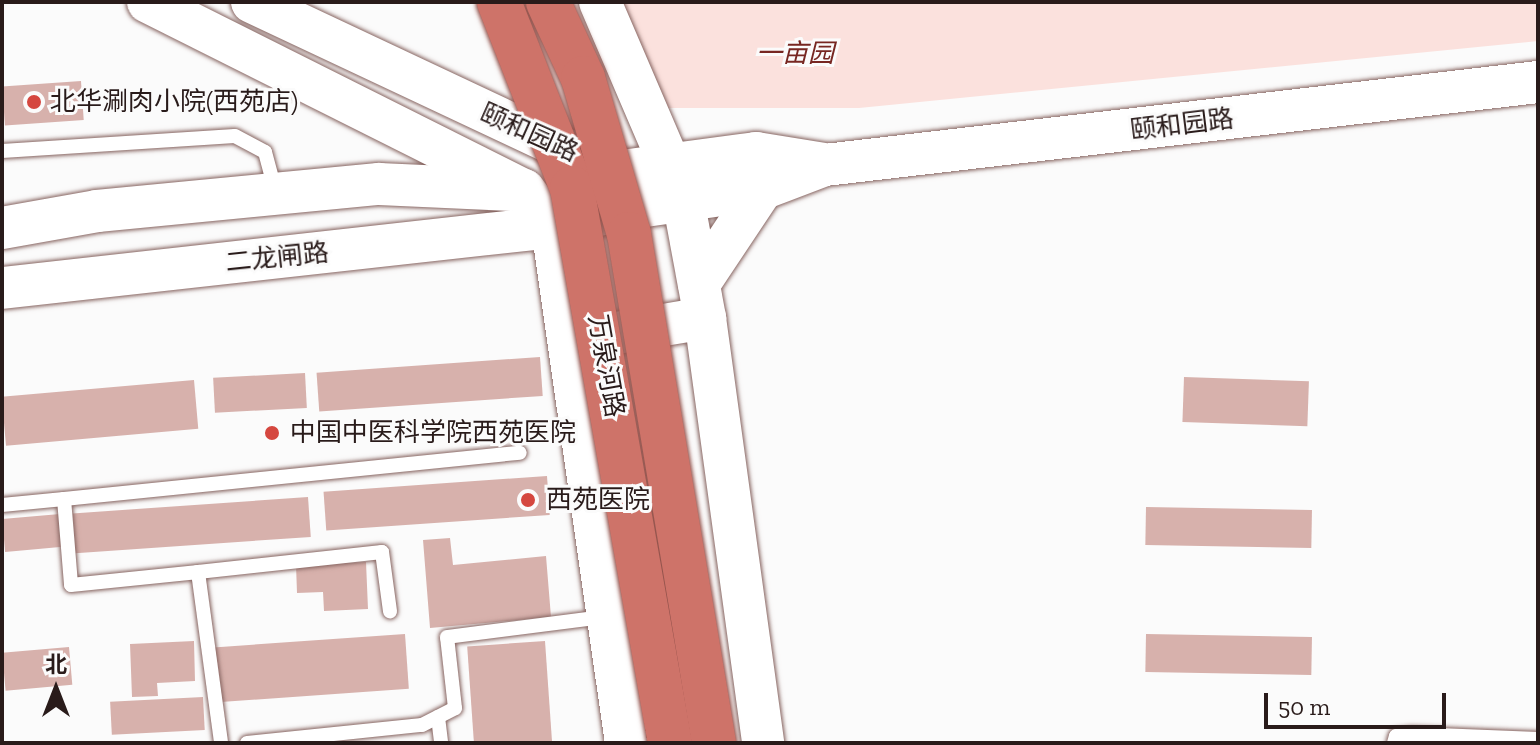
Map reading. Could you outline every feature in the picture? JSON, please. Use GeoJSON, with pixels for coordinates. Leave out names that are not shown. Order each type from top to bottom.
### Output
{"type":"FeatureCollection","features":[{"type":"Feature","properties":{"kind":"highway","name":"万泉河路"},"geometry":{"type":"LineString","coordinates":[[499,2],[572,188],[670,743]]}},
{"type":"Feature","properties":{"kind":"highway","name":"万泉河路"},"geometry":{"type":"LineString","coordinates":[[548,2],[583,78],[629,234],[714,743]]}},
{"type":"Feature","properties":{"kind":"main road","name":"颐和园路"},"geometry":{"type":"LineString","coordinates":[[148,2],[524,190]]}},
{"type":"Feature","properties":{"kind":"main road","name":"颐和园路"},"geometry":{"type":"LineString","coordinates":[[252,2],[609,169],[676,181],[762,189],[825,165],[1538,82]]}},
{"type":"Feature","properties":{"kind":"main road"},"geometry":{"type":"LineString","coordinates":[[600,2],[676,181],[702,301],[763,743]]}},
{"type":"Feature","properties":{"kind":"main road","name":"颐和园路"},"geometry":{"type":"LineString","coordinates":[[676,181],[756,153],[825,165]]}},
{"type":"Feature","properties":{"kind":"main road"},"geometry":{"type":"LineString","coordinates":[[2,228],[97,211],[379,184],[524,190],[609,169],[642,329]]}},
{"type":"Feature","properties":{"kind":"main road","name":"二龙闸路"},"geometry":{"type":"LineString","coordinates":[[2,288],[552,227],[618,210],[676,181]]}},
{"type":"Feature","properties":{"kind":"main road"},"geometry":{"type":"LineString","coordinates":[[569,341],[642,329],[702,301],[762,189]]}},
{"type":"Feature","properties":{"kind":"main road"},"geometry":{"type":"LineString","coordinates":[[524,190],[552,227]]}},
{"type":"Feature","properties":{"kind":"main road","name":"万泉河路"},"geometry":{"type":"LineString","coordinates":[[552,227],[626,743]]}},
{"type":"Feature","properties":{"kind":"lane"},"geometry":{"type":"LineString","coordinates":[[2,151],[235,136],[265,152],[276,193]]}},
{"type":"Feature","properties":{"kind":"lane"},"geometry":{"type":"LineString","coordinates":[[2,505],[520,453]]}},
{"type":"Feature","properties":{"kind":"lane"},"geometry":{"type":"LineString","coordinates":[[64,499],[71,585],[382,552],[390,611]]}},
{"type":"Feature","properties":{"kind":"lane"},"geometry":{"type":"LineString","coordinates":[[198,572],[221,743]]}},
{"type":"Feature","properties":{"kind":"lane"},"geometry":{"type":"LineString","coordinates":[[247,743],[422,725],[455,708],[447,637],[608,617]]}},
{"type":"Feature","properties":{"kind":"lane"},"geometry":{"type":"LineString","coordinates":[[438,717],[441,743]]}},
{"type":"Feature","properties":{"kind":"lane"},"geometry":{"type":"LineString","coordinates":[[1394,743],[1396,736],[1412,734],[1538,739]]}},
{"type":"Feature","properties":{"kind":"green space","name":"一亩园"},"geometry":{"type":"Polygon","coordinates":[[[608,2],[1538,2],[1538,41],[859,108],[653,108],[608,2]]]}},
{"type":"Feature","properties":{"kind":"building"},"geometry":{"type":"Polygon","coordinates":[[[81,81],[84,120],[5,125],[2,87],[81,81]]]}},
{"type":"Feature","properties":{"kind":"building"},"geometry":{"type":"Polygon","coordinates":[[[540,357],[543,396],[319,412],[317,373],[540,357]]]}},
{"type":"Feature","properties":{"kind":"building"},"geometry":{"type":"Polygon","coordinates":[[[305,373],[307,408],[215,413],[213,378],[305,373]]]}},
{"type":"Feature","properties":{"kind":"building"},"geometry":{"type":"Polygon","coordinates":[[[1184,377],[1309,381],[1307,426],[1182,422],[1184,377]]]}},
{"type":"Feature","properties":{"kind":"building"},"geometry":{"type":"Polygon","coordinates":[[[194,380],[198,429],[6,446],[2,397],[194,380]]]}},
{"type":"Feature","properties":{"kind":"building"},"geometry":{"type":"Polygon","coordinates":[[[547,476],[550,515],[326,531],[324,492],[547,476]]]}},
{"type":"Feature","properties":{"kind":"building"},"geometry":{"type":"Polygon","coordinates":[[[308,497],[311,537],[75,553],[73,513],[308,497]]]}},
{"type":"Feature","properties":{"kind":"building"},"geometry":{"type":"Polygon","coordinates":[[[1146,507],[1312,510],[1311,548],[1145,545],[1146,507]]]}},
{"type":"Feature","properties":{"kind":"building"},"geometry":{"type":"Polygon","coordinates":[[[60,514],[63,547],[5,552],[2,519],[60,514]]]}},
{"type":"Feature","properties":{"kind":"building"},"geometry":{"type":"Polygon","coordinates":[[[450,538],[453,565],[546,556],[551,617],[430,628],[423,540],[450,538]]]}},
{"type":"Feature","properties":{"kind":"building"},"geometry":{"type":"Polygon","coordinates":[[[366,562],[368,609],[324,611],[323,592],[297,593],[296,565],[366,562]]]}},
{"type":"Feature","properties":{"kind":"building"},"geometry":{"type":"Polygon","coordinates":[[[405,634],[409,689],[217,702],[213,647],[405,634]]]}},
{"type":"Feature","properties":{"kind":"building"},"geometry":{"type":"Polygon","coordinates":[[[1146,634],[1312,637],[1311,675],[1145,672],[1146,634]]]}},
{"type":"Feature","properties":{"kind":"building"},"geometry":{"type":"Polygon","coordinates":[[[194,641],[195,681],[157,683],[158,696],[132,697],[130,644],[194,641]]]}},
{"type":"Feature","properties":{"kind":"building"},"geometry":{"type":"Polygon","coordinates":[[[545,641],[552,743],[474,743],[467,646],[545,641]]]}},
{"type":"Feature","properties":{"kind":"building"},"geometry":{"type":"Polygon","coordinates":[[[69,647],[72,685],[6,691],[2,653],[69,647]]]}},
{"type":"Feature","properties":{"kind":"building"},"geometry":{"type":"Polygon","coordinates":[[[203,697],[205,730],[112,735],[110,702],[203,697]]]}},
{"type":"Feature","properties":{"kind":"place","name":"北华涮肉小院(西苑店)"},"geometry":{"type":"Point","coordinates":[34,102]}},
{"type":"Feature","properties":{"kind":"place","name":"中国中医科学院西苑医院"},"geometry":{"type":"Point","coordinates":[272,433]}},
{"type":"Feature","properties":{"kind":"place","name":"西苑医院"},"geometry":{"type":"Point","coordinates":[528,500]}}]}
